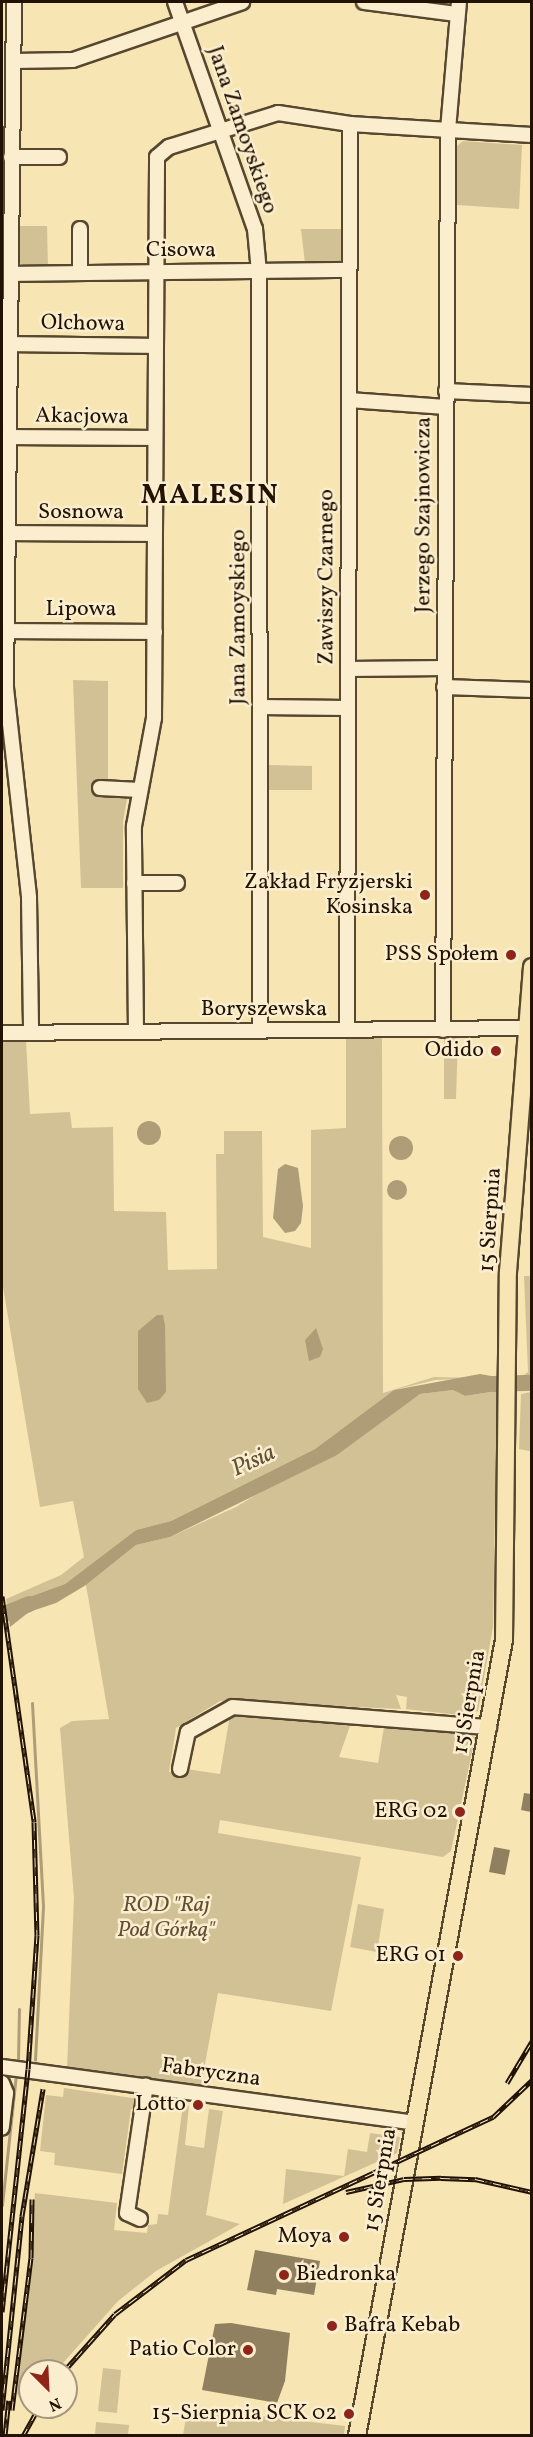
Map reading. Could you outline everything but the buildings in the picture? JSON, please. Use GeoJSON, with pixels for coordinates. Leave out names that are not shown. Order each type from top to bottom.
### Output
{"type":"FeatureCollection","features":[{"type":"Feature","properties":{"kind":"main road","name":"15 Sierpnia"},"geometry":{"type":"LineString","coordinates":[[357,2436],[504,1640],[508,1272],[529,1028],[531,966]]}},
{"type":"Feature","properties":{"kind":"street"},"geometry":{"type":"LineString","coordinates":[[14,2],[11,157],[12,344],[7,631],[9,739],[29,898],[31,1032]]}},
{"type":"Feature","properties":{"kind":"street","name":"Jana Zamoyskiego"},"geometry":{"type":"LineString","coordinates":[[175,2],[255,229],[259,272],[260,1031]]}},
{"type":"Feature","properties":{"kind":"street"},"geometry":{"type":"LineString","coordinates":[[14,61],[73,60],[242,2]]}},
{"type":"Feature","properties":{"kind":"street"},"geometry":{"type":"LineString","coordinates":[[364,2],[458,8]]}},
{"type":"Feature","properties":{"kind":"street","name":"Jerzego Szajnowicza"},"geometry":{"type":"LineString","coordinates":[[443,1030],[448,130],[458,8]]}},
{"type":"Feature","properties":{"kind":"street"},"geometry":{"type":"LineString","coordinates":[[136,1032],[134,826],[154,718],[153,272],[157,157],[169,147],[278,113],[350,124],[531,135]]}},
{"type":"Feature","properties":{"kind":"street","name":"Zawiszy Czarnego"},"geometry":{"type":"LineString","coordinates":[[347,1030],[350,124]]}},
{"type":"Feature","properties":{"kind":"street"},"geometry":{"type":"LineString","coordinates":[[11,157],[60,157]]}},
{"type":"Feature","properties":{"kind":"street"},"geometry":{"type":"LineString","coordinates":[[80,229],[80,273]]}},
{"type":"Feature","properties":{"kind":"street","name":"Cisowa"},"geometry":{"type":"LineString","coordinates":[[12,274],[350,270]]}},
{"type":"Feature","properties":{"kind":"street","name":"Olchowa"},"geometry":{"type":"LineString","coordinates":[[12,344],[154,346]]}},
{"type":"Feature","properties":{"kind":"street"},"geometry":{"type":"LineString","coordinates":[[446,391],[531,395]]}},
{"type":"Feature","properties":{"kind":"street"},"geometry":{"type":"LineString","coordinates":[[349,400],[446,406]]}},
{"type":"Feature","properties":{"kind":"street","name":"Akacjowa"},"geometry":{"type":"LineString","coordinates":[[9,437],[154,438]]}},
{"type":"Feature","properties":{"kind":"street","name":"Sosnowa"},"geometry":{"type":"LineString","coordinates":[[8,534],[154,534]]}},
{"type":"Feature","properties":{"kind":"street","name":"Lipowa"},"geometry":{"type":"LineString","coordinates":[[7,631],[155,632]]}},
{"type":"Feature","properties":{"kind":"street"},"geometry":{"type":"LineString","coordinates":[[348,669],[445,668]]}},
{"type":"Feature","properties":{"kind":"street"},"geometry":{"type":"LineString","coordinates":[[444,687],[531,690]]}},
{"type":"Feature","properties":{"kind":"street"},"geometry":{"type":"LineString","coordinates":[[260,707],[347,708]]}},
{"type":"Feature","properties":{"kind":"street"},"geometry":{"type":"LineString","coordinates":[[100,788],[140,790]]}},
{"type":"Feature","properties":{"kind":"street"},"geometry":{"type":"LineString","coordinates":[[134,883],[177,883]]}},
{"type":"Feature","properties":{"kind":"street","name":"Boryszewska"},"geometry":{"type":"LineString","coordinates":[[2,1033],[529,1028]]}},
{"type":"Feature","properties":{"kind":"street"},"geometry":{"type":"LineString","coordinates":[[180,1769],[188,1732],[233,1707],[489,1726]]}},
{"type":"Feature","properties":{"kind":"street","name":"Fabryczna"},"geometry":{"type":"LineString","coordinates":[[2,2067],[415,2123]]}},
{"type":"Feature","properties":{"kind":"street"},"geometry":{"type":"LineString","coordinates":[[2,2082],[6,2093],[2,2128]]}},
{"type":"Feature","properties":{"kind":"street"},"geometry":{"type":"LineString","coordinates":[[140,2219],[127,2213],[146,2085]]}},
{"type":"Feature","properties":{"kind":"green space"},"geometry":{"type":"Polygon","coordinates":[[[463,141],[522,145],[519,209],[457,205],[457,146],[463,141]]]}},
{"type":"Feature","properties":{"kind":"green space"},"geometry":{"type":"Polygon","coordinates":[[[19,226],[47,226],[48,267],[24,267],[19,262],[19,226]]]}},
{"type":"Feature","properties":{"kind":"green space"},"geometry":{"type":"Polygon","coordinates":[[[301,229],[343,229],[343,258],[337,263],[305,263],[301,229]]]}},
{"type":"Feature","properties":{"kind":"green space"},"geometry":{"type":"Polygon","coordinates":[[[73,680],[108,681],[108,785],[128,793],[123,822],[123,888],[81,888],[73,680]]]}},
{"type":"Feature","properties":{"kind":"green space"},"geometry":{"type":"Polygon","coordinates":[[[267,765],[312,766],[312,790],[267,790],[267,765]]]}},
{"type":"Feature","properties":{"kind":"green space"},"geometry":{"type":"Polygon","coordinates":[[[444,1035],[458,1035],[456,1099],[444,1099],[444,1035]]]}},
{"type":"Feature","properties":{"kind":"green space"},"geometry":{"type":"Polygon","coordinates":[[[346,1036],[382,1036],[383,1393],[434,1377],[480,1378],[435,1380],[394,1390],[315,1449],[171,1521],[136,1530],[65,1584],[7,1605],[6,1599],[61,1575],[84,1557],[73,1501],[40,1507],[2,1281],[2,1042],[26,1040],[30,1114],[70,1112],[72,1128],[113,1127],[114,1211],[166,1212],[168,1270],[217,1269],[216,1154],[224,1154],[224,1131],[262,1131],[263,1237],[311,1248],[311,1130],[346,1128],[346,1036]]]}},
{"type":"Feature","properties":{"kind":"green space"},"geometry":{"type":"Polygon","coordinates":[[[524,1276],[531,1276],[531,1377],[521,1377],[528,1372],[524,1276]]]}},
{"type":"Feature","properties":{"kind":"green space","name":"ROD \"Raj Pod Górką\""},"geometry":{"type":"Polygon","coordinates":[[[453,1390],[465,1396],[497,1391],[493,1627],[478,1711],[468,1716],[406,1709],[407,1697],[396,1695],[401,1709],[220,1701],[176,1728],[169,1772],[185,1774],[186,1769],[220,1774],[230,1715],[343,1716],[351,1723],[339,1757],[378,1763],[385,1721],[468,1730],[475,1738],[451,1851],[443,1857],[220,1820],[218,1833],[361,1857],[331,2011],[218,1993],[201,2086],[67,2069],[74,1898],[60,1728],[72,1721],[109,1719],[86,1585],[136,1545],[170,1537],[236,1507],[420,1394],[453,1390]]]}},
{"type":"Feature","properties":{"kind":"green space"},"geometry":{"type":"Polygon","coordinates":[[[531,1392],[531,1451],[529,1451],[519,1449],[521,1394],[531,1392]]]}},
{"type":"Feature","properties":{"kind":"green space"},"geometry":{"type":"Polygon","coordinates":[[[358,1904],[384,1909],[377,1952],[350,1947],[358,1904]]]}},
{"type":"Feature","properties":{"kind":"green space"},"geometry":{"type":"Polygon","coordinates":[[[64,2088],[139,2099],[137,2109],[131,2109],[122,2174],[54,2165],[55,2153],[40,2151],[46,2095],[63,2097],[64,2088]]]}},
{"type":"Feature","properties":{"kind":"green space"},"geometry":{"type":"Polygon","coordinates":[[[183,2105],[189,2106],[185,2145],[204,2148],[209,2109],[223,2111],[206,2215],[240,2224],[156,2271],[118,2301],[67,2359],[20,2359],[35,2193],[117,2203],[114,2230],[147,2233],[148,2225],[157,2224],[158,2214],[168,2215],[183,2105]]]}},
{"type":"Feature","properties":{"kind":"green space"},"geometry":{"type":"Polygon","coordinates":[[[370,2133],[400,2137],[397,2153],[283,2204],[286,2169],[344,2176],[348,2149],[367,2152],[370,2133]]]}},
{"type":"Feature","properties":{"kind":"green space"},"geometry":{"type":"Polygon","coordinates":[[[103,2368],[121,2370],[117,2413],[98,2411],[103,2368]]]}},
{"type":"Feature","properties":{"kind":"green space"},"geometry":{"type":"Polygon","coordinates":[[[188,2407],[345,2426],[344,2435],[183,2435],[188,2407]]]}},
{"type":"Feature","properties":{"kind":"green space"},"geometry":{"type":"Polygon","coordinates":[[[96,2422],[129,2425],[128,2435],[95,2435],[96,2422]]]}},
{"type":"Feature","properties":{"kind":"shaded area"},"geometry":{"type":"Polygon","coordinates":[[[149,1121],[154,1122],[160,1128],[160,1138],[154,1144],[149,1145],[144,1144],[138,1138],[137,1133],[138,1128],[144,1122],[149,1121]]]}},
{"type":"Feature","properties":{"kind":"shaded area"},"geometry":{"type":"Polygon","coordinates":[[[401,1136],[410,1139],[413,1148],[410,1157],[401,1160],[392,1157],[389,1148],[392,1139],[401,1136]]]}},
{"type":"Feature","properties":{"kind":"shaded area"},"geometry":{"type":"Polygon","coordinates":[[[285,1164],[298,1168],[303,1206],[301,1223],[295,1231],[285,1233],[273,1218],[278,1169],[285,1164]]]}},
{"type":"Feature","properties":{"kind":"shaded area"},"geometry":{"type":"Polygon","coordinates":[[[393,1180],[401,1180],[407,1186],[407,1194],[401,1200],[393,1200],[387,1194],[387,1186],[393,1180]]]}},
{"type":"Feature","properties":{"kind":"shaded area"},"geometry":{"type":"Polygon","coordinates":[[[157,1315],[163,1315],[165,1325],[166,1392],[159,1400],[147,1403],[138,1389],[138,1331],[157,1315]]]}},
{"type":"Feature","properties":{"kind":"shaded area"},"geometry":{"type":"Polygon","coordinates":[[[316,1328],[323,1349],[320,1357],[309,1361],[305,1340],[316,1328]]]}},
{"type":"Feature","properties":{"kind":"shaded area"},"geometry":{"type":"Polygon","coordinates":[[[480,1374],[497,1377],[497,1391],[465,1396],[453,1390],[420,1394],[337,1455],[170,1537],[136,1545],[86,1585],[56,1603],[29,1612],[10,1627],[7,1605],[65,1584],[136,1530],[171,1521],[315,1449],[394,1390],[480,1374]]]}},
{"type":"Feature","properties":{"kind":"waterway","name":"Pisia"},"geometry":{"type":"LineString","coordinates":[[494,1384],[532,1383]]}},
{"type":"Feature","properties":{"kind":"waterway","name":"Pisia"},"geometry":{"type":"LineString","coordinates":[[2,1615],[29,1604]]}},
{"type":"Feature","properties":{"kind":"waterway"},"geometry":{"type":"LineString","coordinates":[[32,1703],[43,1907],[35,2060]]}},
{"type":"Feature","properties":{"kind":"waterway"},"geometry":{"type":"LineString","coordinates":[[18,2060],[19,2009]]}},
{"type":"Feature","properties":{"kind":"waterway"},"geometry":{"type":"LineString","coordinates":[[2,2205],[16,2075]]}},
{"type":"Feature","properties":{"kind":"railway"},"geometry":{"type":"LineString","coordinates":[[2,1596],[34,1822],[37,1935],[28,2069],[2,2312]]}},
{"type":"Feature","properties":{"kind":"railway"},"geometry":{"type":"LineString","coordinates":[[507,2083],[532,2041]]}},
{"type":"Feature","properties":{"kind":"railway"},"geometry":{"type":"LineString","coordinates":[[75,2359],[115,2314],[186,2260],[493,2117],[532,2080]]}},
{"type":"Feature","properties":{"kind":"railway"},"geometry":{"type":"LineString","coordinates":[[2,2410],[22,2216],[43,2089]]}},
{"type":"Feature","properties":{"kind":"railway"},"geometry":{"type":"LineString","coordinates":[[346,2192],[404,2179],[441,2178],[475,2179],[532,2192]]}},
{"type":"Feature","properties":{"kind":"railway"},"geometry":{"type":"LineString","coordinates":[[12,2410],[31,2258],[32,2199]]}},
{"type":"Feature","properties":{"kind":"railway"},"geometry":{"type":"LineString","coordinates":[[5,2436],[9,2400]]}},
{"type":"Feature","properties":{"kind":"railway"},"geometry":{"type":"LineString","coordinates":[[23,2436],[32,2419]]}},
{"type":"Feature","properties":{"kind":"place","name":"Zakład Fryzjerski Kosinska"},"geometry":{"type":"Point","coordinates":[425,895]}},
{"type":"Feature","properties":{"kind":"place","name":"PSS Społem"},"geometry":{"type":"Point","coordinates":[511,955]}},
{"type":"Feature","properties":{"kind":"place","name":"Odido"},"geometry":{"type":"Point","coordinates":[496,1051]}},
{"type":"Feature","properties":{"kind":"place","name":"ERG 02"},"geometry":{"type":"Point","coordinates":[460,1812]}},
{"type":"Feature","properties":{"kind":"place","name":"ERG 01"},"geometry":{"type":"Point","coordinates":[458,1956]}},
{"type":"Feature","properties":{"kind":"place","name":"Lotto"},"geometry":{"type":"Point","coordinates":[198,2105]}},
{"type":"Feature","properties":{"kind":"place","name":"Moya"},"geometry":{"type":"Point","coordinates":[344,2237]}},
{"type":"Feature","properties":{"kind":"place","name":"Biedronka"},"geometry":{"type":"Point","coordinates":[284,2275]}},
{"type":"Feature","properties":{"kind":"place","name":"Bafra Kebab"},"geometry":{"type":"Point","coordinates":[332,2326]}},
{"type":"Feature","properties":{"kind":"place","name":"Patio Color"},"geometry":{"type":"Point","coordinates":[248,2350]}},
{"type":"Feature","properties":{"kind":"place","name":"15-Sierpnia SCK 02"},"geometry":{"type":"Point","coordinates":[349,2414]}},
{"type":"Feature","properties":{"kind":"district","name":"MALESIN"},"geometry":{"type":"Point","coordinates":[210,496]}}]}
